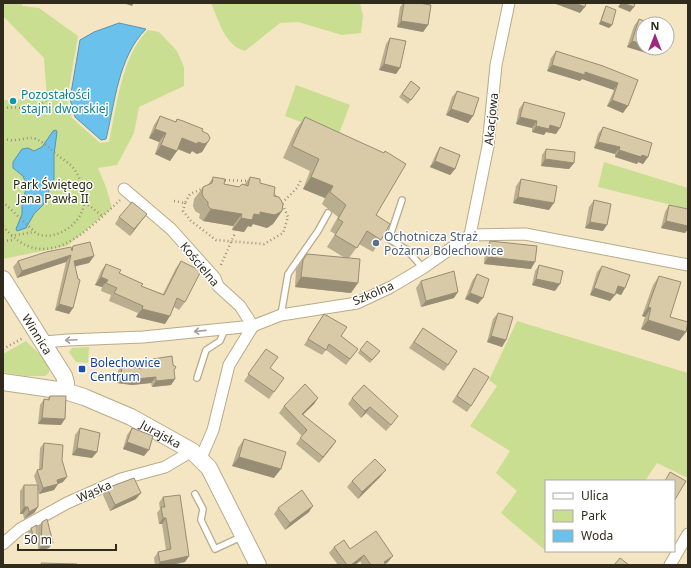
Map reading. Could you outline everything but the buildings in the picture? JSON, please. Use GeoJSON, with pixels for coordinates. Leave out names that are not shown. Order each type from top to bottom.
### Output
{"type":"FeatureCollection","features":[{"type":"Feature","properties":{"kind":"street","name":"Akacjowa"},"geometry":{"type":"LineString","coordinates":[[470,235],[488,146],[496,65],[509,3]]}},
{"type":"Feature","properties":{"kind":"street","name":"Kościelna"},"geometry":{"type":"LineString","coordinates":[[126,191],[171,229],[215,278],[218,286],[240,306],[253,326]]}},
{"type":"Feature","properties":{"kind":"street"},"geometry":{"type":"LineString","coordinates":[[470,235],[525,234],[688,265]]}},
{"type":"Feature","properties":{"kind":"street","name":"Szkolna"},"geometry":{"type":"LineString","coordinates":[[44,342],[143,337],[253,326],[281,315],[357,302],[391,287],[423,268],[470,235]]}},
{"type":"Feature","properties":{"kind":"street","name":"Winnica"},"geometry":{"type":"LineString","coordinates":[[3,279],[64,376],[66,383],[65,391]]}},
{"type":"Feature","properties":{"kind":"street"},"geometry":{"type":"LineString","coordinates":[[196,455],[213,430],[229,365],[253,326]]}},
{"type":"Feature","properties":{"kind":"street","name":"Jurajska"},"geometry":{"type":"LineString","coordinates":[[3,382],[65,391],[131,417],[196,455],[209,468],[258,565]]}},
{"type":"Feature","properties":{"kind":"street","name":"Wąska"},"geometry":{"type":"LineString","coordinates":[[3,544],[20,529],[67,503],[121,479],[165,468],[196,455]]}},
{"type":"Feature","properties":{"kind":"street"},"geometry":{"type":"LineString","coordinates":[[670,565],[688,534]]}},
{"type":"Feature","properties":{"kind":"lane"},"geometry":{"type":"LineString","coordinates":[[402,200],[389,239],[407,250],[423,268]]}},
{"type":"Feature","properties":{"kind":"lane"},"geometry":{"type":"LineString","coordinates":[[281,315],[288,274],[318,231],[328,213]]}},
{"type":"Feature","properties":{"kind":"lane"},"geometry":{"type":"LineString","coordinates":[[197,378],[206,350],[220,341],[225,328]]}},
{"type":"Feature","properties":{"kind":"lane"},"geometry":{"type":"LineString","coordinates":[[195,494],[203,510],[201,520],[215,549],[243,536]]}},
{"type":"Feature","properties":{"kind":"path"},"geometry":{"type":"LineString","coordinates":[[3,108],[36,107],[42,105],[47,99]]}},
{"type":"Feature","properties":{"kind":"path"},"geometry":{"type":"LineString","coordinates":[[3,139],[15,140],[31,138],[43,143],[71,164],[76,172],[84,196],[84,204],[76,220],[59,234],[45,237],[34,232],[3,202]]}},
{"type":"Feature","properties":{"kind":"path"},"geometry":{"type":"LineString","coordinates":[[216,183],[223,180],[250,180],[256,184]]}},
{"type":"Feature","properties":{"kind":"path"},"geometry":{"type":"LineString","coordinates":[[282,203],[297,188],[301,180]]}},
{"type":"Feature","properties":{"kind":"path"},"geometry":{"type":"LineString","coordinates":[[210,186],[190,194],[183,211],[191,221],[216,240],[231,242],[264,244],[283,233],[288,217],[282,203],[270,191]]}},
{"type":"Feature","properties":{"kind":"path"},"geometry":{"type":"LineString","coordinates":[[3,226],[11,236],[27,247],[36,249],[52,248],[70,242],[102,216],[126,191]]}},
{"type":"Feature","properties":{"kind":"path"},"geometry":{"type":"LineString","coordinates":[[174,201],[185,203]]}},
{"type":"Feature","properties":{"kind":"path"},"geometry":{"type":"LineString","coordinates":[[84,204],[102,216]]}},
{"type":"Feature","properties":{"kind":"path"},"geometry":{"type":"LineString","coordinates":[[11,236],[34,232]]}},
{"type":"Feature","properties":{"kind":"path"},"geometry":{"type":"LineString","coordinates":[[221,265],[235,232]]}},
{"type":"Feature","properties":{"kind":"path"},"geometry":{"type":"LineString","coordinates":[[3,241],[16,240]]}},
{"type":"Feature","properties":{"kind":"path"},"geometry":{"type":"LineString","coordinates":[[3,349],[24,337]]}},
{"type":"Feature","properties":{"kind":"green space","name":"Park Świętego Jana Pawła II"},"geometry":{"type":"Polygon","coordinates":[[[3,3],[21,3],[23,6],[39,8],[78,36],[67,100],[72,118],[100,143],[109,142],[121,83],[126,68],[139,41],[148,30],[159,32],[177,51],[184,67],[184,86],[139,107],[134,133],[117,165],[98,168],[106,187],[112,208],[67,246],[3,259],[3,100],[47,99],[44,58],[3,16],[3,3]]]}},
{"type":"Feature","properties":{"kind":"green space"},"geometry":{"type":"Polygon","coordinates":[[[211,3],[360,3],[363,16],[361,33],[342,35],[298,22],[280,23],[245,51],[232,44],[220,25],[211,3]]]}},
{"type":"Feature","properties":{"kind":"green space"},"geometry":{"type":"Polygon","coordinates":[[[296,85],[350,105],[338,136],[285,116],[296,85]]]}},
{"type":"Feature","properties":{"kind":"green space"},"geometry":{"type":"Polygon","coordinates":[[[604,162],[688,188],[688,209],[598,187],[604,162]]]}},
{"type":"Feature","properties":{"kind":"green space"},"geometry":{"type":"Polygon","coordinates":[[[517,321],[688,373],[688,478],[657,463],[646,480],[545,480],[545,550],[501,513],[517,491],[496,473],[510,451],[470,426],[497,386],[489,380],[517,321]]]}},
{"type":"Feature","properties":{"kind":"green space"},"geometry":{"type":"Polygon","coordinates":[[[26,341],[47,364],[49,373],[45,376],[25,376],[3,372],[3,354],[26,341]]]}},
{"type":"Feature","properties":{"kind":"green space"},"geometry":{"type":"Polygon","coordinates":[[[89,347],[88,363],[76,362],[69,352],[72,348],[89,347]]]}},
{"type":"Feature","properties":{"kind":"water"},"geometry":{"type":"Polygon","coordinates":[[[119,23],[146,29],[129,53],[123,67],[106,139],[101,140],[75,117],[70,99],[80,40],[94,32],[119,23]]]}},
{"type":"Feature","properties":{"kind":"water"},"geometry":{"type":"Polygon","coordinates":[[[56,130],[54,179],[43,205],[34,214],[26,228],[17,231],[16,229],[22,214],[22,202],[27,186],[23,176],[13,168],[13,162],[22,149],[28,148],[34,151],[42,147],[53,131],[56,130]]]}},
{"type":"Feature","properties":{"kind":"place","name":"Pozostałości stajni dworskiej"},"geometry":{"type":"Point","coordinates":[13,101]}},
{"type":"Feature","properties":{"kind":"place","name":"Ochotnicza Straż Pożarna Bolechowice"},"geometry":{"type":"Point","coordinates":[376,243]}},
{"type":"Feature","properties":{"kind":"place","name":"Bolechowice Centrum"},"geometry":{"type":"Point","coordinates":[82,369]}}]}
